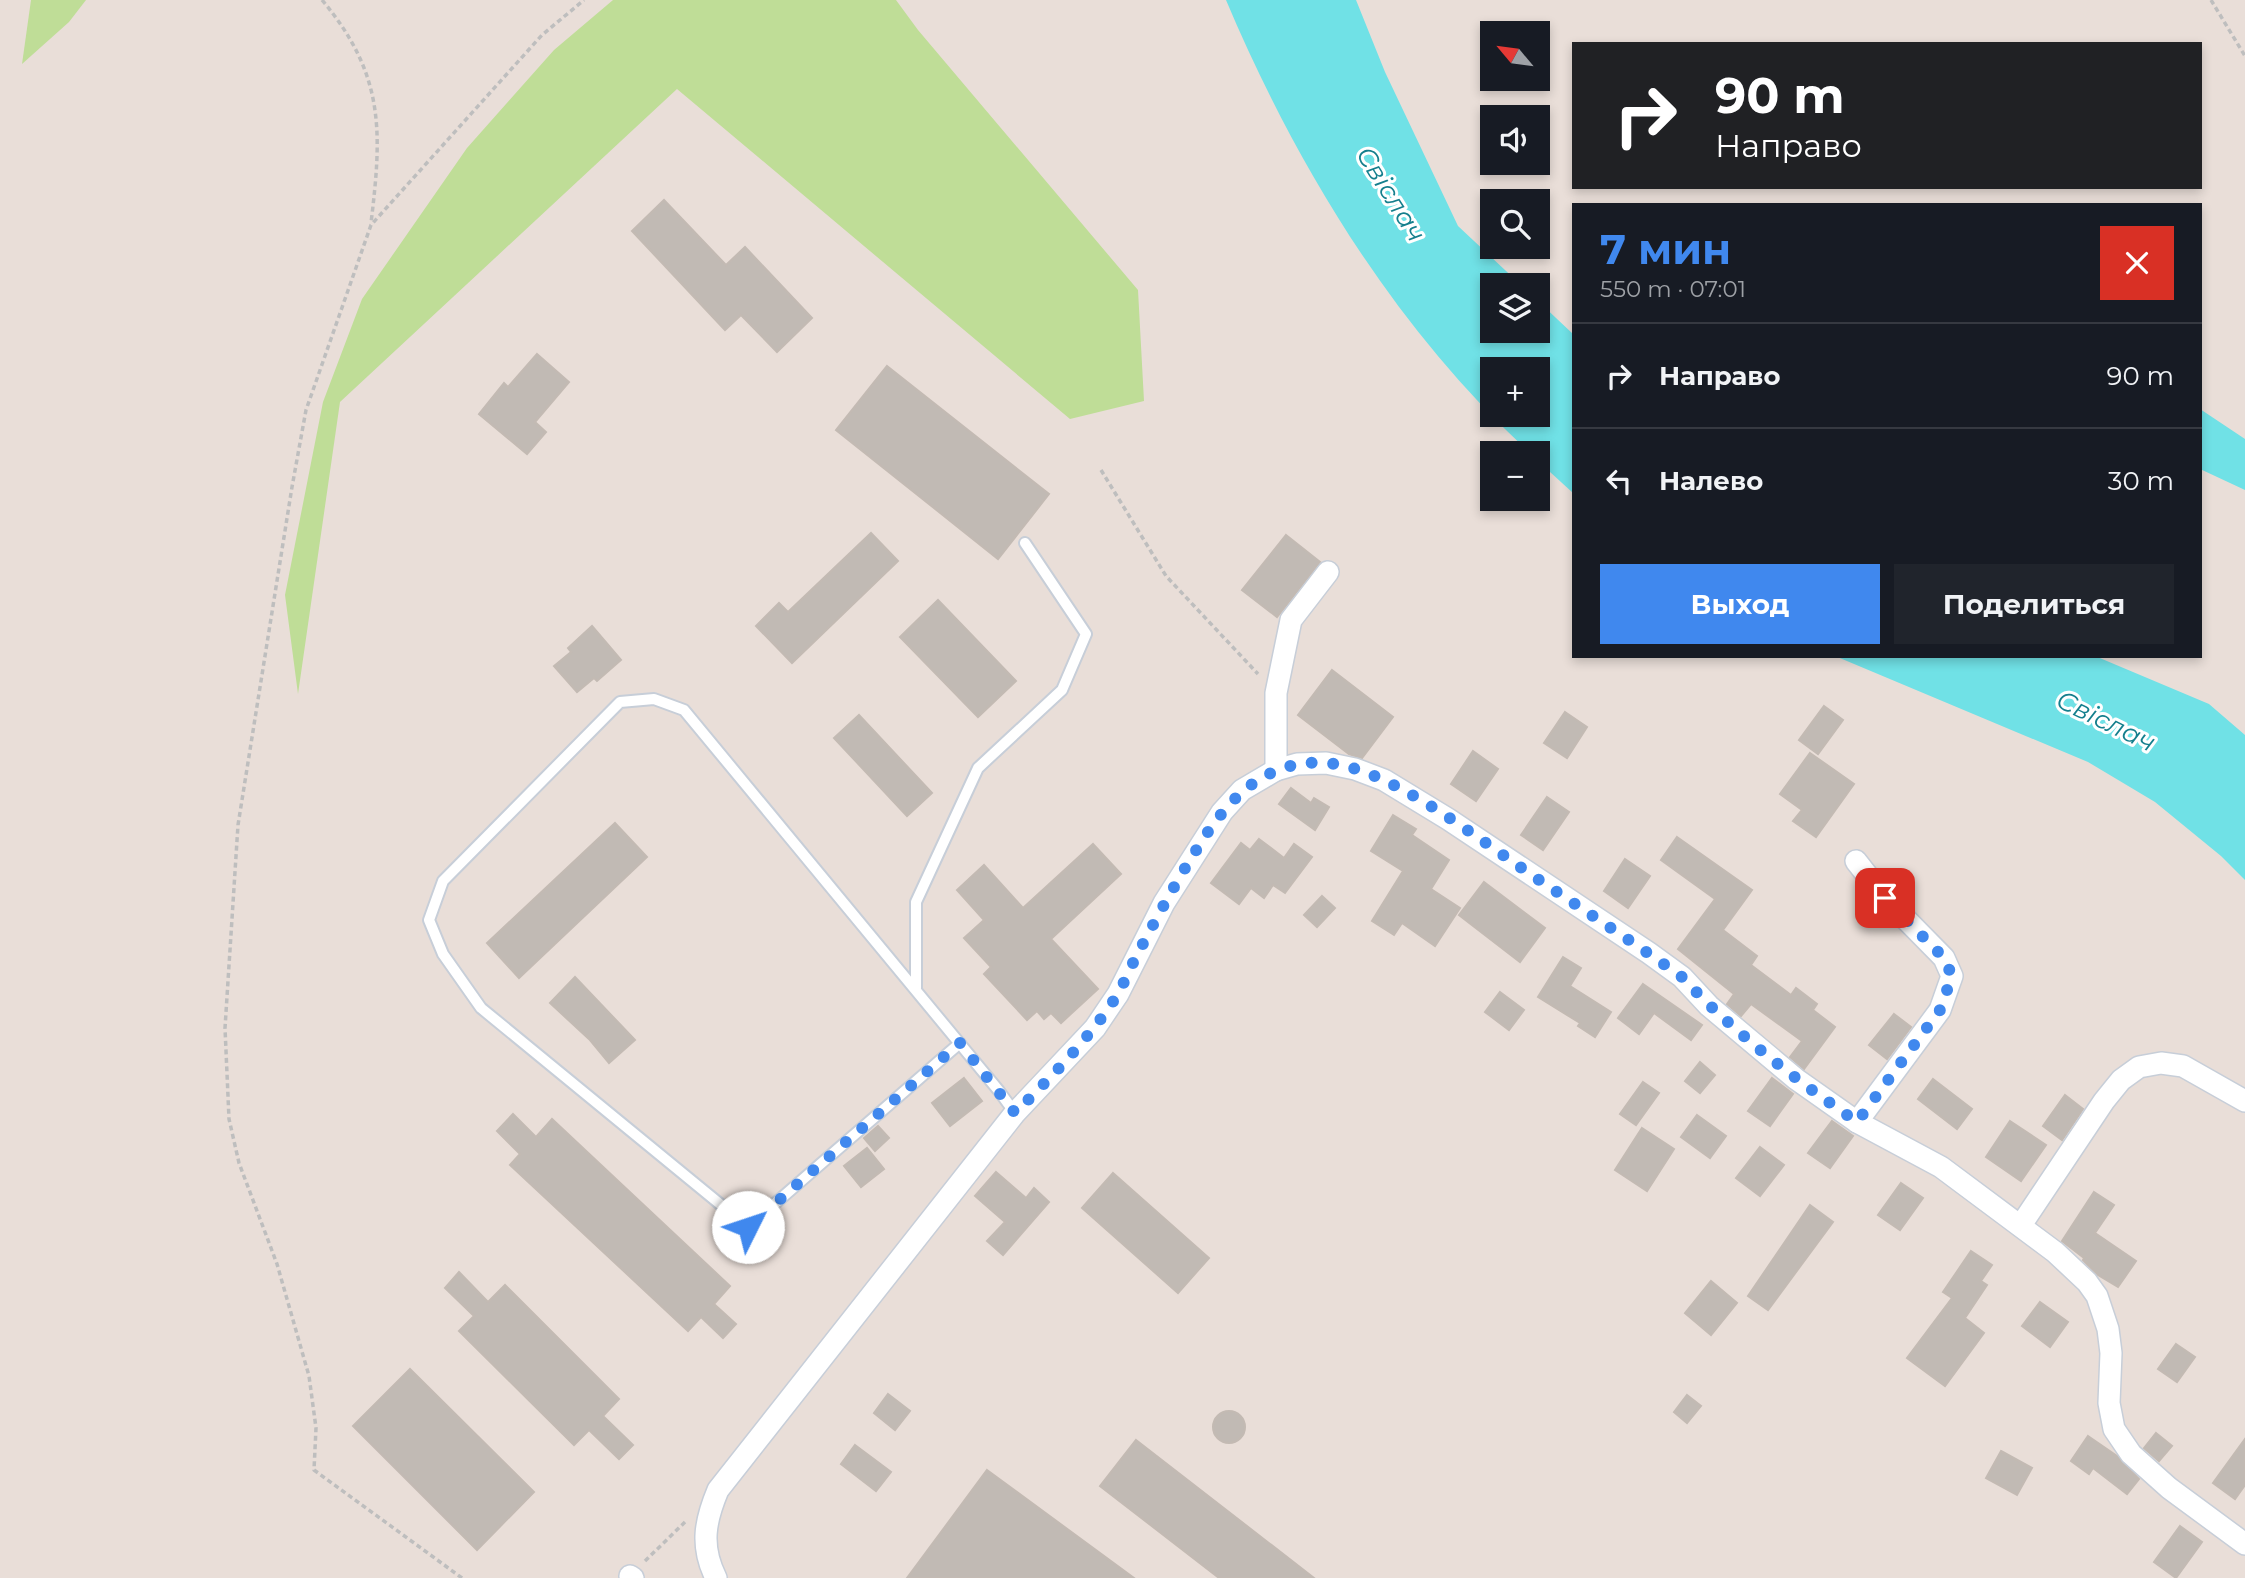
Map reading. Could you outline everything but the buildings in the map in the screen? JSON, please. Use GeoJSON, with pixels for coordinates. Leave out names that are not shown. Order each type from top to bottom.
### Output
{"type":"FeatureCollection","features":[{"type":"Feature","properties":{"kind":"street"},"geometry":{"type":"LineString","coordinates":[[1276,770],[1276,693],[1292,620],[1328,572]]}},
{"type":"Feature","properties":{"kind":"street"},"geometry":{"type":"LineString","coordinates":[[716,1578],[705,1542],[706,1519],[718,1490],[1015,1113],[1096,1028],[1118,994],[1164,903],[1222,812],[1242,790],[1276,770],[1297,764],[1326,763],[1355,769],[1384,780],[1448,818],[1682,977],[1709,1006],[1796,1079],[1857,1122],[1941,1167],[2021,1225],[2087,1282],[2097,1296],[2108,1329],[2112,1353],[2109,1403],[2114,1429],[2132,1454],[2168,1488],[2245,1544]]}},
{"type":"Feature","properties":{"kind":"street"},"geometry":{"type":"LineString","coordinates":[[1856,861],[1885,898],[1944,958],[1952,976],[1940,1010],[1857,1122]]}},
{"type":"Feature","properties":{"kind":"street"},"geometry":{"type":"LineString","coordinates":[[2021,1225],[2104,1101],[2121,1080],[2139,1067],[2161,1063],[2183,1066],[2245,1101]]}},
{"type":"Feature","properties":{"kind":"lane"},"geometry":{"type":"LineString","coordinates":[[916,988],[916,902],[978,768],[1062,690],[1086,634],[1025,543]]}},
{"type":"Feature","properties":{"kind":"lane"},"geometry":{"type":"LineString","coordinates":[[960,1043],[748,1227],[481,1009],[443,954],[429,919],[443,881],[620,702],[654,699],[684,710],[916,988],[960,1043],[1015,1113]]}},
{"type":"Feature","properties":{"kind":"path"},"geometry":{"type":"LineString","coordinates":[[322,0],[349,38],[364,66],[376,104],[379,162],[371,225],[306,410],[260,673],[239,825],[231,916],[225,1028],[229,1119],[239,1163],[277,1264],[303,1352],[316,1428],[314,1470],[462,1578]]}},
{"type":"Feature","properties":{"kind":"path"},"geometry":{"type":"LineString","coordinates":[[371,225],[542,35],[584,0]]}},
{"type":"Feature","properties":{"kind":"path"},"geometry":{"type":"LineString","coordinates":[[2211,0],[2245,56]]}},
{"type":"Feature","properties":{"kind":"path"},"geometry":{"type":"LineString","coordinates":[[1101,470],[1166,576],[1276,693]]}},
{"type":"Feature","properties":{"kind":"path"},"geometry":{"type":"LineString","coordinates":[[631,1577],[694,1514]]}},
{"type":"Feature","properties":{"kind":"green space"},"geometry":{"type":"Polygon","coordinates":[[[31,0],[86,0],[69,22],[22,64],[31,0]]]}},
{"type":"Feature","properties":{"kind":"green space"},"geometry":{"type":"Polygon","coordinates":[[[613,0],[896,0],[918,30],[1138,290],[1144,401],[1070,419],[677,89],[340,402],[298,694],[285,595],[323,402],[362,299],[467,148],[554,50],[613,0]]]}},
{"type":"Feature","properties":{"kind":"water","name":"Свіслач"},"geometry":{"type":"Polygon","coordinates":[[[1226,0],[1356,0],[1385,72],[1458,226],[1480,247],[1480,259],[1493,259],[1508,273],[1480,273],[1480,343],[1550,343],[1550,312],[1572,333],[1572,492],[1550,472],[1550,441],[1518,441],[1503,427],[1550,427],[1550,357],[1480,357],[1480,404],[1393,299],[1318,184],[1284,124],[1226,0]]]}},
{"type":"Feature","properties":{"kind":"water"},"geometry":{"type":"Polygon","coordinates":[[[2202,410],[2245,439],[2245,490],[2202,470],[2202,410]]]}},
{"type":"Feature","properties":{"kind":"water","name":"Свіслач"},"geometry":{"type":"Polygon","coordinates":[[[1840,658],[2100,658],[2209,704],[2245,735],[2245,880],[2221,856],[2155,802],[2088,762],[1840,658]]]}},
{"type":"Feature","properties":{"kind":"route"},"geometry":{"type":"LineString","coordinates":[[748,1227],[960,1043],[1015,1113],[1096,1028],[1118,994],[1164,903],[1222,812],[1242,790],[1276,770],[1297,764],[1326,763],[1355,769],[1384,780],[1448,818],[1682,977],[1709,1006],[1796,1079],[1857,1122],[1940,1010],[1949,992],[1952,976],[1944,958],[1885,898]]}}]}
